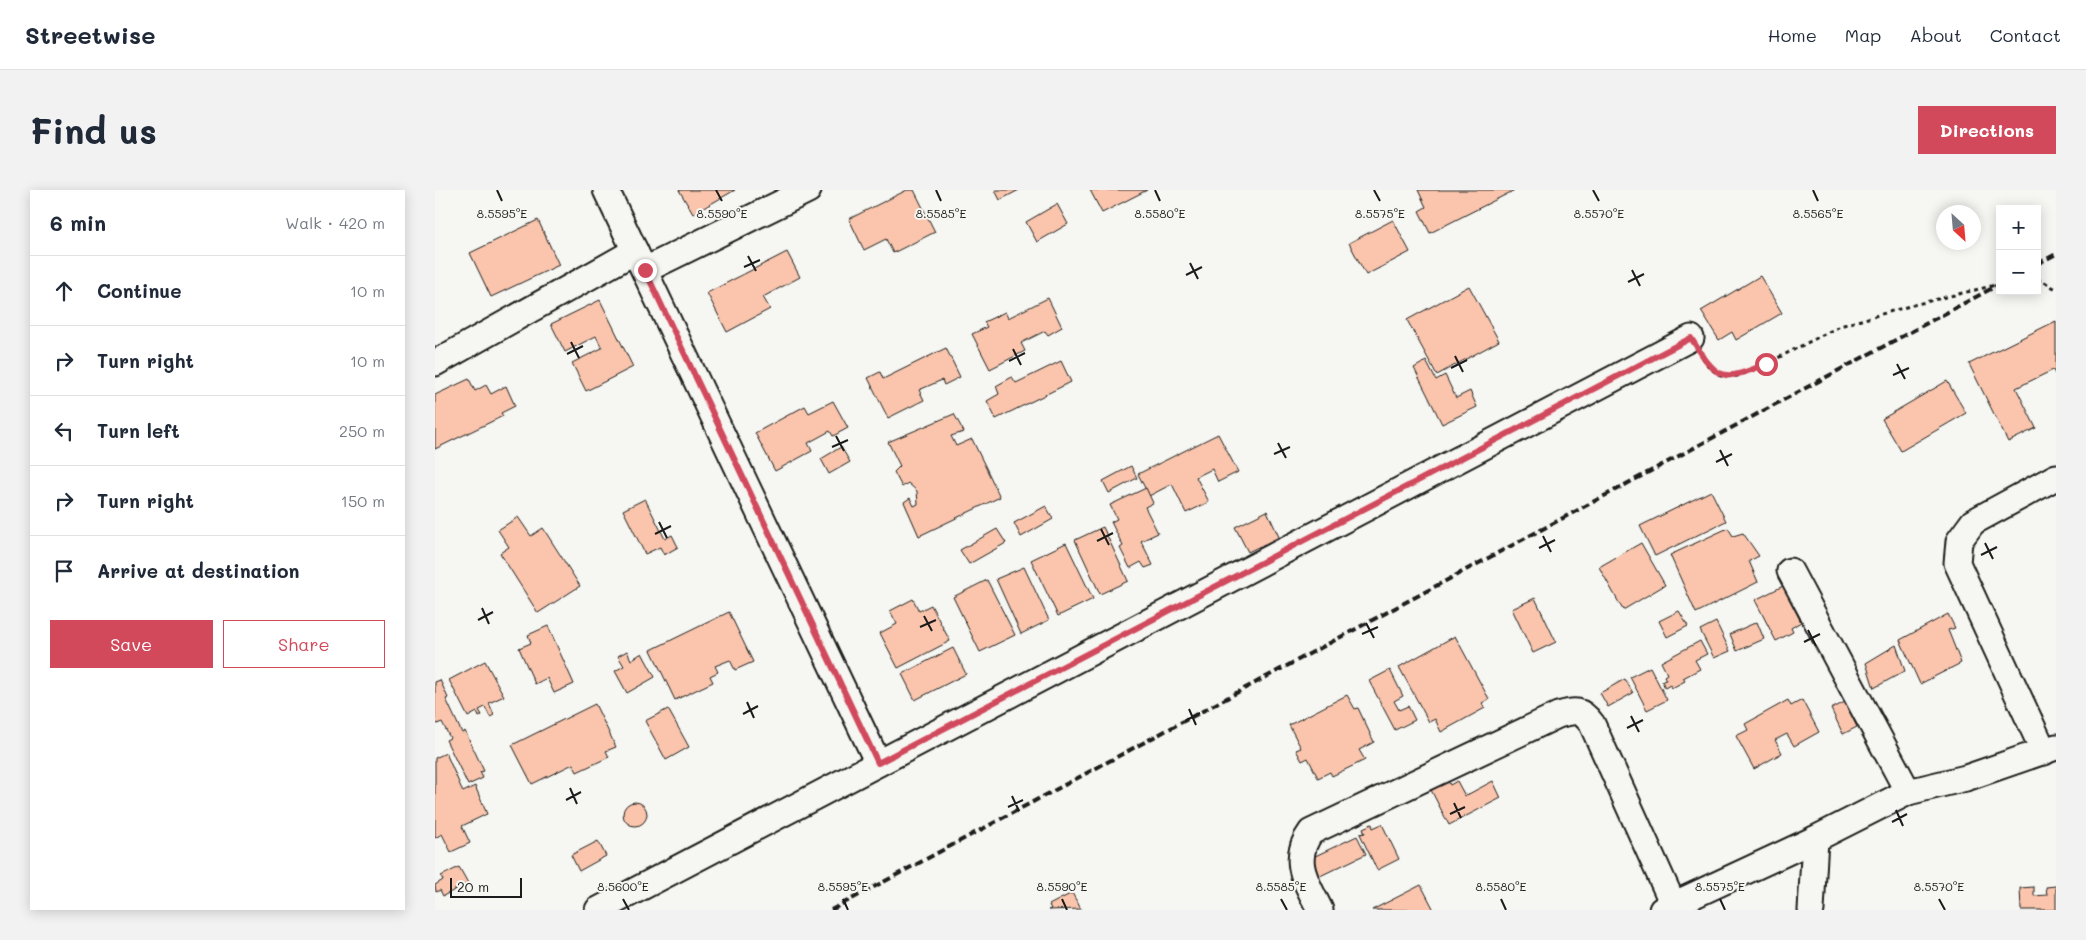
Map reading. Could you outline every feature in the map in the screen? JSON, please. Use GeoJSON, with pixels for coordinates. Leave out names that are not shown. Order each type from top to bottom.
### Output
{"type":"FeatureCollection","features":[{"type":"Feature","properties":{"kind":"street"},"geometry":{"type":"LineString","coordinates":[[606,190],[878,763]]}},
{"type":"Feature","properties":{"kind":"street"},"geometry":{"type":"LineString","coordinates":[[435,363],[640,260],[808,190]]}},
{"type":"Feature","properties":{"kind":"street"},"geometry":{"type":"LineString","coordinates":[[598,910],[1691,338]]}},
{"type":"Feature","properties":{"kind":"street"},"geometry":{"type":"LineString","coordinates":[[1320,910],[1304,876],[1300,858],[1304,842],[1311,832],[1558,715],[1574,711],[1585,714],[1593,724],[1667,907],[1815,839],[1908,792],[1966,778],[2050,749],[1957,563],[1959,541],[1973,522],[2056,477]]}},
{"type":"Feature","properties":{"kind":"street"},"geometry":{"type":"LineString","coordinates":[[1790,571],[1908,792]]}},
{"type":"Feature","properties":{"kind":"street"},"geometry":{"type":"LineString","coordinates":[[1811,910],[1815,839]]}},
{"type":"Feature","properties":{"kind":"path"},"geometry":{"type":"LineString","coordinates":[[2041,280],[2056,290]]}},
{"type":"Feature","properties":{"kind":"path"},"geometry":{"type":"LineString","coordinates":[[1691,338],[1709,367],[1721,376],[1737,376],[1766,364],[1840,326],[1913,305],[1996,285]]}},
{"type":"Feature","properties":{"kind":"building"},"geometry":{"type":"Polygon","coordinates":[[[679,190],[735,190],[693,214],[679,190]]]}},
{"type":"Feature","properties":{"kind":"building"},"geometry":{"type":"Polygon","coordinates":[[[907,190],[914,190],[935,232],[893,253],[886,239],[864,250],[849,219],[907,190]]]}},
{"type":"Feature","properties":{"kind":"building"},"geometry":{"type":"Polygon","coordinates":[[[995,190],[1019,190],[1000,200],[995,190]]]}},
{"type":"Feature","properties":{"kind":"building"},"geometry":{"type":"Polygon","coordinates":[[[1090,190],[1147,190],[1102,213],[1090,190]]]}},
{"type":"Feature","properties":{"kind":"building"},"geometry":{"type":"Polygon","coordinates":[[[1418,190],[1515,190],[1430,233],[1419,211],[1426,207],[1418,190]]]}},
{"type":"Feature","properties":{"kind":"building"},"geometry":{"type":"Polygon","coordinates":[[[1057,204],[1068,224],[1037,242],[1026,222],[1057,204]]]}},
{"type":"Feature","properties":{"kind":"building"},"geometry":{"type":"Polygon","coordinates":[[[538,220],[559,265],[491,297],[470,253],[538,220]]]}},
{"type":"Feature","properties":{"kind":"building"},"geometry":{"type":"Polygon","coordinates":[[[1393,220],[1410,252],[1366,275],[1349,243],[1393,220]]]}},
{"type":"Feature","properties":{"kind":"building"},"geometry":{"type":"Polygon","coordinates":[[[787,252],[800,277],[763,297],[770,309],[727,332],[707,293],[787,252]]]}},
{"type":"Feature","properties":{"kind":"building"},"geometry":{"type":"Polygon","coordinates":[[[1760,276],[1782,313],[1736,340],[1732,332],[1719,340],[1701,311],[1760,276]]]}},
{"type":"Feature","properties":{"kind":"building"},"geometry":{"type":"Polygon","coordinates":[[[1469,286],[1499,341],[1437,375],[1407,320],[1469,286]]]}},
{"type":"Feature","properties":{"kind":"building"},"geometry":{"type":"Polygon","coordinates":[[[1048,298],[1062,327],[1048,335],[1045,331],[1021,343],[1025,351],[990,369],[972,334],[987,327],[984,322],[1005,312],[1008,318],[1048,298]]]}},
{"type":"Feature","properties":{"kind":"building"},"geometry":{"type":"Polygon","coordinates":[[[600,300],[633,367],[586,391],[572,363],[602,348],[596,336],[565,352],[551,324],[600,300]]]}},
{"type":"Feature","properties":{"kind":"building"},"geometry":{"type":"Polygon","coordinates":[[[2056,321],[2056,376],[2053,370],[2016,388],[2036,428],[2008,442],[1969,364],[2056,321]]]}},
{"type":"Feature","properties":{"kind":"building"},"geometry":{"type":"Polygon","coordinates":[[[946,348],[960,377],[944,385],[942,380],[919,390],[924,400],[888,418],[868,378],[880,372],[883,379],[946,348]]]}},
{"type":"Feature","properties":{"kind":"building"},"geometry":{"type":"Polygon","coordinates":[[[1061,361],[1071,382],[996,419],[987,401],[999,394],[996,386],[1012,377],[1016,383],[1061,361]]]}},
{"type":"Feature","properties":{"kind":"building"},"geometry":{"type":"Polygon","coordinates":[[[1426,361],[1436,380],[1445,375],[1456,398],[1470,391],[1477,407],[1442,424],[1414,368],[1426,361]]]}},
{"type":"Feature","properties":{"kind":"building"},"geometry":{"type":"Polygon","coordinates":[[[469,379],[475,391],[486,385],[491,394],[506,386],[515,406],[501,413],[503,416],[435,449],[435,395],[469,379]]]}},
{"type":"Feature","properties":{"kind":"building"},"geometry":{"type":"Polygon","coordinates":[[[1947,381],[1966,413],[1901,451],[1882,419],[1947,381]]]}},
{"type":"Feature","properties":{"kind":"building"},"geometry":{"type":"Polygon","coordinates":[[[833,401],[848,428],[833,436],[830,431],[808,443],[812,451],[775,471],[755,433],[805,406],[809,413],[833,401]]]}},
{"type":"Feature","properties":{"kind":"building"},"geometry":{"type":"Polygon","coordinates":[[[954,414],[964,432],[951,436],[956,446],[972,439],[1000,497],[919,536],[904,502],[910,498],[914,506],[918,504],[917,491],[908,483],[902,487],[894,472],[900,466],[888,442],[954,414]]]}},
{"type":"Feature","properties":{"kind":"building"},"geometry":{"type":"Polygon","coordinates":[[[1218,434],[1238,472],[1218,482],[1212,469],[1196,477],[1209,502],[1186,513],[1172,484],[1149,496],[1138,474],[1218,434]]]}},
{"type":"Feature","properties":{"kind":"building"},"geometry":{"type":"Polygon","coordinates":[[[841,447],[850,462],[829,474],[821,459],[841,447]]]}},
{"type":"Feature","properties":{"kind":"building"},"geometry":{"type":"Polygon","coordinates":[[[1131,466],[1137,478],[1109,493],[1103,481],[1131,466]]]}},
{"type":"Feature","properties":{"kind":"building"},"geometry":{"type":"Polygon","coordinates":[[[1146,488],[1153,503],[1145,507],[1158,533],[1141,541],[1153,565],[1145,568],[1141,562],[1130,568],[1120,548],[1123,546],[1111,522],[1117,519],[1110,505],[1146,488]]]}},
{"type":"Feature","properties":{"kind":"building"},"geometry":{"type":"Polygon","coordinates":[[[1711,491],[1726,521],[1655,556],[1640,526],[1711,491]]]}},
{"type":"Feature","properties":{"kind":"building"},"geometry":{"type":"Polygon","coordinates":[[[645,499],[665,539],[672,535],[678,547],[664,555],[660,547],[645,554],[623,510],[645,499]]]}},
{"type":"Feature","properties":{"kind":"building"},"geometry":{"type":"Polygon","coordinates":[[[1046,506],[1053,519],[1021,537],[1014,523],[1046,506]]]}},
{"type":"Feature","properties":{"kind":"building"},"geometry":{"type":"Polygon","coordinates":[[[1267,511],[1279,537],[1248,552],[1235,527],[1267,511]]]}},
{"type":"Feature","properties":{"kind":"building"},"geometry":{"type":"Polygon","coordinates":[[[518,517],[531,536],[543,528],[580,586],[538,613],[500,553],[509,547],[498,530],[518,517]]]}},
{"type":"Feature","properties":{"kind":"building"},"geometry":{"type":"Polygon","coordinates":[[[1103,527],[1128,581],[1100,594],[1075,540],[1103,527]]]}},
{"type":"Feature","properties":{"kind":"building"},"geometry":{"type":"Polygon","coordinates":[[[1728,528],[1733,536],[1743,533],[1759,556],[1749,561],[1758,582],[1696,613],[1670,555],[1728,528]]]}},
{"type":"Feature","properties":{"kind":"building"},"geometry":{"type":"Polygon","coordinates":[[[997,529],[1006,543],[969,564],[960,550],[997,529]]]}},
{"type":"Feature","properties":{"kind":"building"},"geometry":{"type":"Polygon","coordinates":[[[1066,543],[1093,599],[1058,616],[1031,560],[1066,543]]]}},
{"type":"Feature","properties":{"kind":"building"},"geometry":{"type":"Polygon","coordinates":[[[1641,543],[1665,585],[1623,610],[1599,567],[1641,543]]]}},
{"type":"Feature","properties":{"kind":"building"},"geometry":{"type":"Polygon","coordinates":[[[1024,567],[1049,620],[1021,634],[996,579],[1024,567]]]}},
{"type":"Feature","properties":{"kind":"building"},"geometry":{"type":"Polygon","coordinates":[[[987,580],[1015,635],[980,652],[953,597],[987,580]]]}},
{"type":"Feature","properties":{"kind":"building"},"geometry":{"type":"Polygon","coordinates":[[[1783,586],[1801,622],[1791,628],[1793,632],[1776,641],[1755,600],[1783,586]]]}},
{"type":"Feature","properties":{"kind":"building"},"geometry":{"type":"Polygon","coordinates":[[[1535,598],[1556,642],[1533,653],[1512,609],[1535,598]]]}},
{"type":"Feature","properties":{"kind":"building"},"geometry":{"type":"Polygon","coordinates":[[[913,599],[919,611],[931,605],[950,641],[898,668],[880,633],[897,624],[890,611],[913,599]]]}},
{"type":"Feature","properties":{"kind":"building"},"geometry":{"type":"Polygon","coordinates":[[[1679,611],[1688,626],[1667,637],[1659,621],[1679,611]]]}},
{"type":"Feature","properties":{"kind":"building"},"geometry":{"type":"Polygon","coordinates":[[[729,612],[753,662],[735,670],[730,660],[715,666],[718,672],[710,676],[713,682],[675,700],[651,650],[729,612]]]}},
{"type":"Feature","properties":{"kind":"building"},"geometry":{"type":"Polygon","coordinates":[[[1948,614],[1955,628],[1948,630],[1961,663],[1920,684],[1900,640],[1948,614]]]}},
{"type":"Feature","properties":{"kind":"building"},"geometry":{"type":"Polygon","coordinates":[[[1716,622],[1730,651],[1714,658],[1700,630],[1716,622]]]}},
{"type":"Feature","properties":{"kind":"building"},"geometry":{"type":"Polygon","coordinates":[[[1757,622],[1764,639],[1737,651],[1730,634],[1757,622]]]}},
{"type":"Feature","properties":{"kind":"building"},"geometry":{"type":"Polygon","coordinates":[[[548,626],[574,684],[554,693],[547,678],[535,684],[519,648],[531,643],[528,635],[548,626]]]}},
{"type":"Feature","properties":{"kind":"building"},"geometry":{"type":"Polygon","coordinates":[[[1455,636],[1489,699],[1482,703],[1485,708],[1441,732],[1435,719],[1429,722],[1399,667],[1455,636]]]}},
{"type":"Feature","properties":{"kind":"building"},"geometry":{"type":"Polygon","coordinates":[[[1700,641],[1707,654],[1695,660],[1700,669],[1683,678],[1685,681],[1672,688],[1670,685],[1665,688],[1662,681],[1666,680],[1664,676],[1667,674],[1661,662],[1700,641]]]}},
{"type":"Feature","properties":{"kind":"building"},"geometry":{"type":"Polygon","coordinates":[[[1896,645],[1905,671],[1874,688],[1866,663],[1896,645]]]}},
{"type":"Feature","properties":{"kind":"building"},"geometry":{"type":"Polygon","coordinates":[[[953,648],[966,674],[915,700],[902,674],[953,648]]]}},
{"type":"Feature","properties":{"kind":"building"},"geometry":{"type":"Polygon","coordinates":[[[627,651],[631,660],[642,653],[655,677],[627,693],[615,671],[624,666],[618,656],[627,651]]]}},
{"type":"Feature","properties":{"kind":"building"},"geometry":{"type":"Polygon","coordinates":[[[485,661],[504,696],[489,703],[494,715],[490,717],[485,707],[479,710],[482,715],[479,717],[477,712],[468,717],[449,680],[485,661]]]}},
{"type":"Feature","properties":{"kind":"building"},"geometry":{"type":"Polygon","coordinates":[[[1650,667],[1667,700],[1647,710],[1630,677],[1650,667]]]}},
{"type":"Feature","properties":{"kind":"building"},"geometry":{"type":"Polygon","coordinates":[[[1390,670],[1403,696],[1394,701],[1399,710],[1408,706],[1415,720],[1395,730],[1369,681],[1390,670]]]}},
{"type":"Feature","properties":{"kind":"building"},"geometry":{"type":"Polygon","coordinates":[[[1625,679],[1633,693],[1608,707],[1600,693],[1625,679]]]}},
{"type":"Feature","properties":{"kind":"building"},"geometry":{"type":"Polygon","coordinates":[[[440,680],[448,698],[446,699],[462,733],[465,731],[484,771],[480,772],[483,778],[468,785],[446,740],[450,738],[442,722],[437,724],[435,722],[435,682],[440,680]]]}},
{"type":"Feature","properties":{"kind":"building"},"geometry":{"type":"Polygon","coordinates":[[[1347,695],[1355,709],[1358,708],[1374,742],[1359,750],[1365,760],[1332,776],[1330,772],[1318,778],[1308,758],[1302,761],[1296,750],[1301,748],[1289,725],[1347,695]]]}},
{"type":"Feature","properties":{"kind":"building"},"geometry":{"type":"Polygon","coordinates":[[[1788,700],[1791,706],[1802,700],[1819,732],[1794,746],[1787,734],[1775,740],[1782,753],[1754,769],[1736,736],[1748,730],[1745,724],[1788,700]]]}},
{"type":"Feature","properties":{"kind":"building"},"geometry":{"type":"Polygon","coordinates":[[[1845,702],[1857,727],[1843,734],[1831,709],[1845,702]]]}},
{"type":"Feature","properties":{"kind":"building"},"geometry":{"type":"Polygon","coordinates":[[[595,704],[616,747],[606,751],[609,757],[577,772],[573,764],[532,784],[512,745],[595,704]]]}},
{"type":"Feature","properties":{"kind":"building"},"geometry":{"type":"Polygon","coordinates":[[[668,709],[689,747],[666,760],[645,721],[668,709]]]}},
{"type":"Feature","properties":{"kind":"building"},"geometry":{"type":"Polygon","coordinates":[[[446,753],[463,792],[475,786],[487,814],[462,826],[470,843],[451,852],[442,834],[435,838],[435,758],[446,753]]]}},
{"type":"Feature","properties":{"kind":"building"},"geometry":{"type":"Polygon","coordinates":[[[1448,781],[1450,785],[1457,781],[1465,796],[1493,781],[1501,798],[1449,825],[1431,790],[1448,781]]]}},
{"type":"Feature","properties":{"kind":"building"},"geometry":{"type":"Polygon","coordinates":[[[635,802],[643,806],[647,814],[643,822],[635,826],[627,822],[623,814],[627,806],[635,802]]]}},
{"type":"Feature","properties":{"kind":"building"},"geometry":{"type":"Polygon","coordinates":[[[1372,824],[1373,828],[1382,824],[1399,859],[1377,870],[1360,834],[1365,833],[1363,828],[1372,824]]]}},
{"type":"Feature","properties":{"kind":"building"},"geometry":{"type":"Polygon","coordinates":[[[1357,836],[1366,854],[1318,877],[1309,859],[1357,836]]]}},
{"type":"Feature","properties":{"kind":"building"},"geometry":{"type":"Polygon","coordinates":[[[598,841],[606,856],[579,871],[571,855],[598,841]]]}},
{"type":"Feature","properties":{"kind":"building"},"geometry":{"type":"Polygon","coordinates":[[[459,867],[468,883],[443,896],[440,890],[436,892],[435,885],[443,880],[441,876],[459,867]]]}},
{"type":"Feature","properties":{"kind":"building"},"geometry":{"type":"Polygon","coordinates":[[[1421,885],[1434,910],[1372,910],[1421,885]]]}},
{"type":"Feature","properties":{"kind":"building"},"geometry":{"type":"Polygon","coordinates":[[[2056,886],[2056,910],[2021,910],[2020,888],[2034,887],[2034,896],[2047,895],[2046,887],[2056,886]]]}},
{"type":"Feature","properties":{"kind":"building"},"geometry":{"type":"Polygon","coordinates":[[[1072,893],[1081,909],[1048,910],[1051,909],[1049,905],[1072,893]]]}},
{"type":"Feature","properties":{"kind":"railway"},"geometry":{"type":"LineString","coordinates":[[2041,262],[2056,254]]}},
{"type":"Feature","properties":{"kind":"railway"},"geometry":{"type":"LineString","coordinates":[[831,910],[1996,286]]}},
{"type":"Feature","properties":{"kind":"route"},"geometry":{"type":"LineString","coordinates":[[645,270],[878,763],[1691,338],[1709,367],[1721,376],[1737,376],[1766,364]]}}]}
